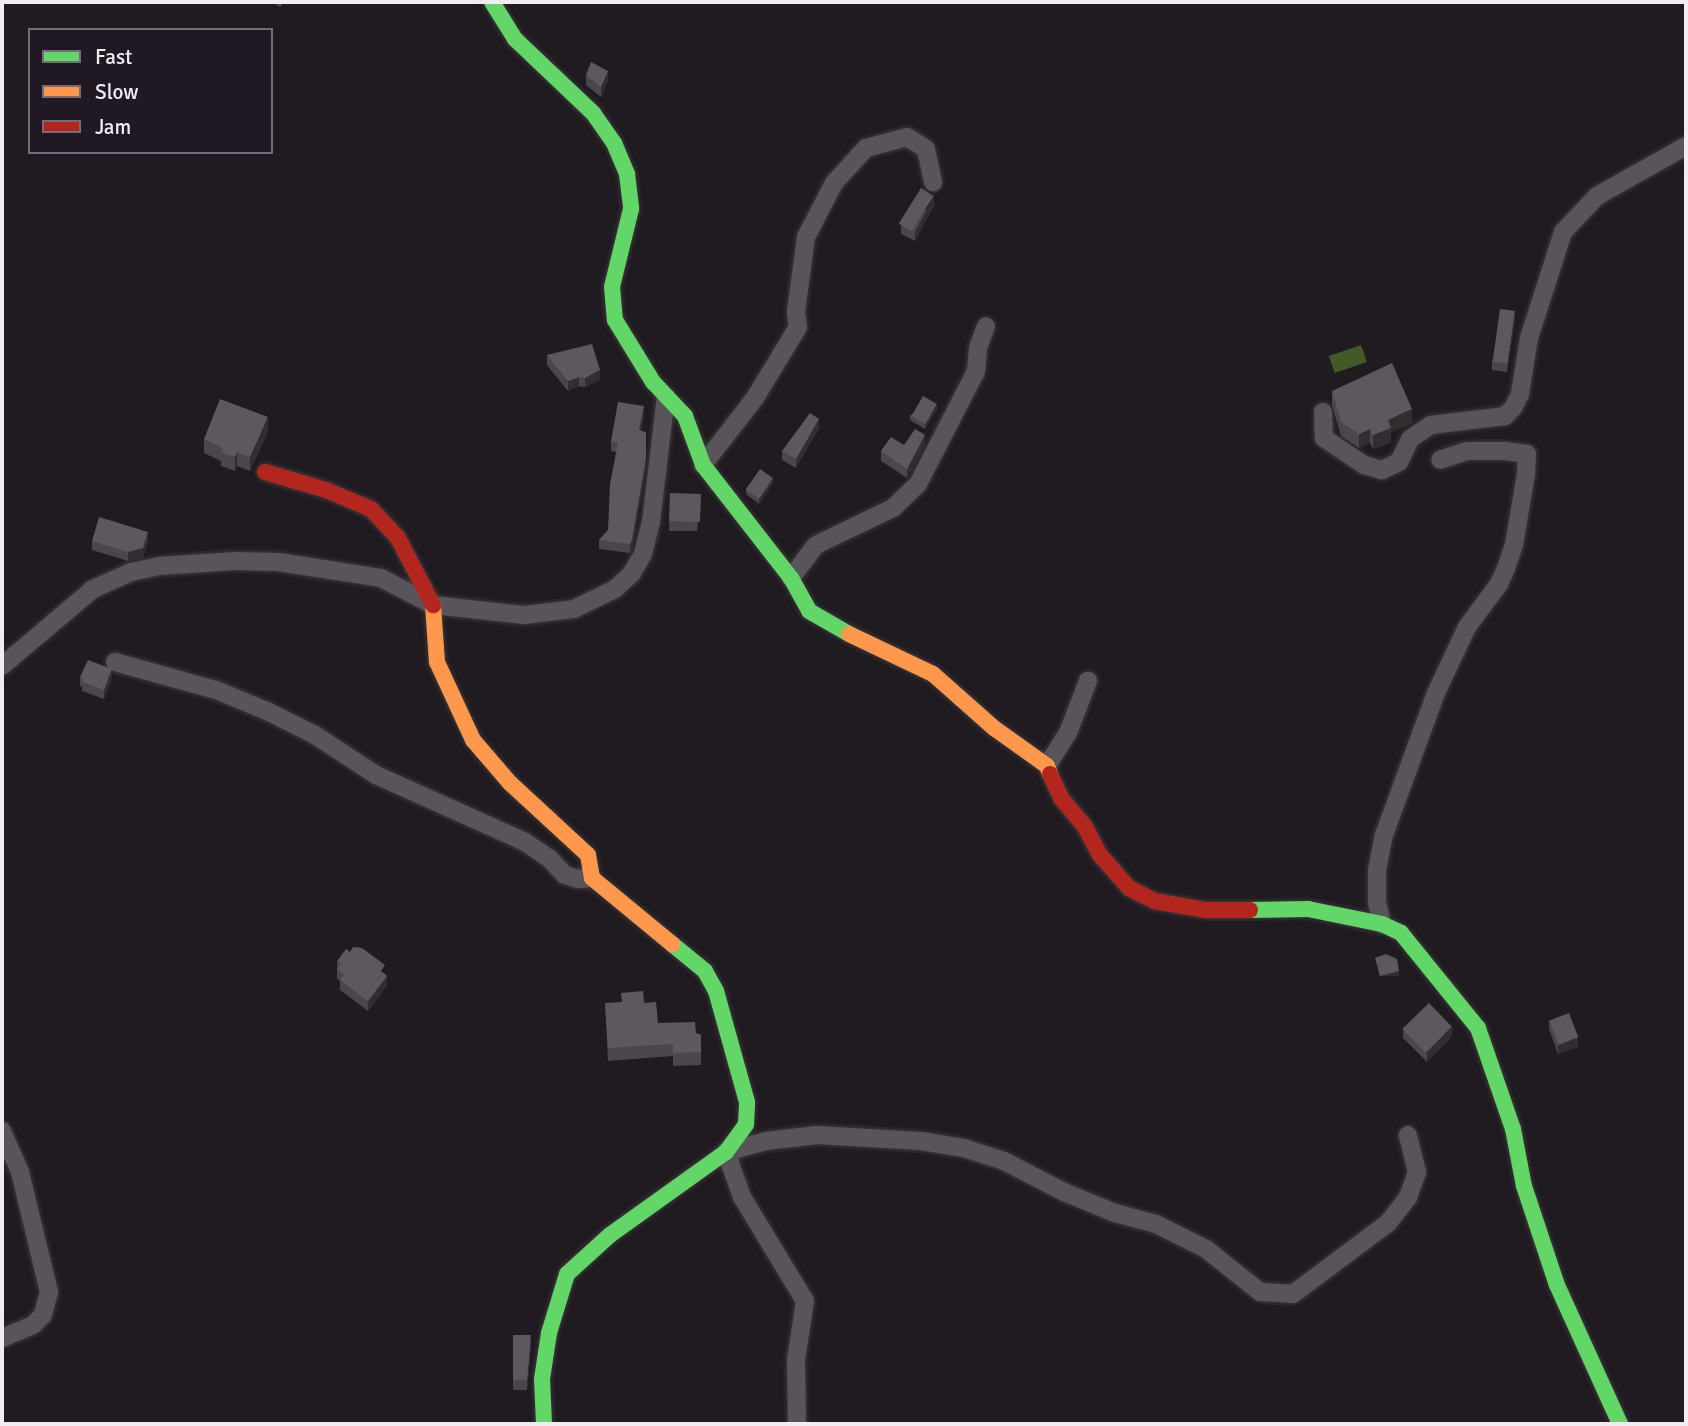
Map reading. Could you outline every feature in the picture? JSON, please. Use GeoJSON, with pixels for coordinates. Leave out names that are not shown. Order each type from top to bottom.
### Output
{"type":"FeatureCollection","features":[{"type":"Feature","properties":{"kind":"street"},"geometry":{"type":"LineString","coordinates":[[492,2],[515,39],[593,113],[620,156],[627,174],[631,209],[612,287],[615,320],[632,352],[666,397],[685,416],[703,465],[791,578],[809,611],[864,643],[933,674],[994,728],[1047,766],[1061,798],[1084,825],[1100,855],[1129,888],[1154,901],[1206,910],[1308,909],[1382,924],[1401,933],[1478,1028],[1513,1129],[1524,1186],[1557,1285],[1620,1424]]}},
{"type":"Feature","properties":{"kind":"street"},"geometry":{"type":"LineString","coordinates":[[703,465],[755,398],[798,327],[796,312],[806,237],[840,175],[866,148],[907,137],[926,149],[933,182]]}},
{"type":"Feature","properties":{"kind":"street"},"geometry":{"type":"LineString","coordinates":[[1323,412],[1324,438],[1364,465],[1382,470],[1399,462],[1410,439],[1431,425],[1505,416],[1514,408],[1520,394],[1529,338],[1563,232],[1597,196],[1685,141]]}},
{"type":"Feature","properties":{"kind":"street"},"geometry":{"type":"LineString","coordinates":[[791,578],[816,545],[893,508],[918,484],[976,371],[978,348],[986,326]]}},
{"type":"Feature","properties":{"kind":"street"},"geometry":{"type":"LineString","coordinates":[[2,666],[93,589],[131,572],[159,566],[246,561],[328,569],[381,578],[433,606],[524,615],[574,609],[615,589],[632,573],[643,554],[650,522],[666,397]]}},
{"type":"Feature","properties":{"kind":"street"},"geometry":{"type":"LineString","coordinates":[[1382,924],[1377,903],[1377,870],[1384,835],[1436,693],[1467,627],[1499,584],[1506,568],[1514,545],[1527,474],[1527,454],[1466,451],[1440,460]]}},
{"type":"Feature","properties":{"kind":"street"},"geometry":{"type":"LineString","coordinates":[[265,472],[326,490],[371,509],[398,538],[433,606],[438,662],[473,740],[510,783],[588,855],[592,878],[693,960],[705,971],[716,991],[747,1102],[746,1124],[726,1152],[610,1235],[567,1274],[549,1333],[542,1379],[544,1424]]}},
{"type":"Feature","properties":{"kind":"street"},"geometry":{"type":"LineString","coordinates":[[115,662],[216,690],[267,711],[315,735],[376,775],[525,842],[549,858],[565,875],[578,879],[592,878]]}},
{"type":"Feature","properties":{"kind":"street"},"geometry":{"type":"LineString","coordinates":[[1047,766],[1069,733],[1088,681]]}},
{"type":"Feature","properties":{"kind":"street"},"geometry":{"type":"LineString","coordinates":[[2,1131],[20,1172],[49,1292],[43,1315],[33,1325],[2,1338]]}},
{"type":"Feature","properties":{"kind":"street"},"geometry":{"type":"LineString","coordinates":[[726,1152],[766,1141],[817,1135],[921,1141],[964,1148],[1004,1161],[1064,1192],[1115,1213],[1156,1224],[1206,1249],[1260,1292],[1293,1294],[1388,1223],[1408,1197],[1417,1172],[1408,1135]]}},
{"type":"Feature","properties":{"kind":"street"},"geometry":{"type":"LineString","coordinates":[[726,1152],[742,1197],[805,1301],[796,1360],[797,1424]]}},
{"type":"Feature","properties":{"kind":"shaded area"},"geometry":{"type":"Polygon","coordinates":[[[1361,345],[1367,362],[1335,373],[1329,356],[1361,345]]]}},
{"type":"Feature","properties":{"kind":"building"},"geometry":{"type":"Polygon","coordinates":[[[591,62],[608,71],[601,87],[586,75],[591,62]]]}},
{"type":"Feature","properties":{"kind":"building"},"geometry":{"type":"Polygon","coordinates":[[[921,188],[934,196],[911,232],[899,224],[921,188]]]}},
{"type":"Feature","properties":{"kind":"building"},"geometry":{"type":"Polygon","coordinates":[[[1500,309],[1515,311],[1507,364],[1493,361],[1500,309]]]}},
{"type":"Feature","properties":{"kind":"building"},"geometry":{"type":"Polygon","coordinates":[[[592,344],[600,370],[585,378],[568,381],[547,355],[592,344]]]}},
{"type":"Feature","properties":{"kind":"building"},"geometry":{"type":"Polygon","coordinates":[[[1392,363],[1412,409],[1388,420],[1391,428],[1373,435],[1370,429],[1359,434],[1341,422],[1332,391],[1392,363]]]}},
{"type":"Feature","properties":{"kind":"building"},"geometry":{"type":"Polygon","coordinates":[[[923,396],[937,404],[925,424],[912,416],[923,396]]]}},
{"type":"Feature","properties":{"kind":"building"},"geometry":{"type":"Polygon","coordinates":[[[220,399],[268,417],[250,457],[237,452],[235,457],[221,452],[223,448],[204,439],[220,399]]]}},
{"type":"Feature","properties":{"kind":"building"},"geometry":{"type":"Polygon","coordinates":[[[618,402],[644,406],[639,430],[646,432],[646,458],[630,544],[599,540],[608,530],[610,484],[618,443],[611,441],[618,402]]]}},
{"type":"Feature","properties":{"kind":"building"},"geometry":{"type":"Polygon","coordinates":[[[810,413],[819,419],[796,459],[782,451],[810,413]]]}},
{"type":"Feature","properties":{"kind":"building"},"geometry":{"type":"Polygon","coordinates":[[[915,429],[925,435],[907,469],[881,451],[891,437],[904,445],[915,429]]]}},
{"type":"Feature","properties":{"kind":"building"},"geometry":{"type":"Polygon","coordinates":[[[760,469],[773,478],[759,499],[746,489],[760,469]]]}},
{"type":"Feature","properties":{"kind":"building"},"geometry":{"type":"Polygon","coordinates":[[[670,493],[701,494],[700,522],[669,521],[670,493]]]}},
{"type":"Feature","properties":{"kind":"building"},"geometry":{"type":"Polygon","coordinates":[[[99,517],[148,532],[143,548],[128,552],[92,541],[99,517]]]}},
{"type":"Feature","properties":{"kind":"building"},"geometry":{"type":"Polygon","coordinates":[[[88,660],[112,669],[104,690],[82,682],[83,677],[80,677],[88,660]]]}},
{"type":"Feature","properties":{"kind":"building"},"geometry":{"type":"Polygon","coordinates":[[[353,947],[362,948],[385,965],[381,971],[387,976],[368,1001],[340,980],[344,975],[337,970],[341,964],[337,961],[346,949],[350,952],[353,947]]]}},
{"type":"Feature","properties":{"kind":"building"},"geometry":{"type":"Polygon","coordinates":[[[1386,954],[1397,959],[1399,971],[1380,976],[1375,958],[1386,954]]]}},
{"type":"Feature","properties":{"kind":"building"},"geometry":{"type":"Polygon","coordinates":[[[643,991],[644,1003],[656,1002],[658,1023],[695,1022],[696,1033],[701,1035],[701,1052],[673,1053],[673,1044],[608,1048],[605,1003],[622,1002],[621,993],[643,991]]]}},
{"type":"Feature","properties":{"kind":"building"},"geometry":{"type":"Polygon","coordinates":[[[1429,1003],[1452,1027],[1425,1052],[1402,1029],[1429,1003]]]}},
{"type":"Feature","properties":{"kind":"building"},"geometry":{"type":"Polygon","coordinates":[[[1569,1013],[1578,1037],[1559,1045],[1549,1021],[1569,1013]]]}},
{"type":"Feature","properties":{"kind":"building"},"geometry":{"type":"Polygon","coordinates":[[[513,1335],[531,1335],[527,1380],[513,1380],[513,1335]]]}},
{"type":"Feature","properties":{"kind":"traffic: fast"},"geometry":{"type":"LineString","coordinates":[[492,2],[515,39],[593,113],[614,143],[627,174],[631,209],[612,287],[615,320],[653,382],[685,416],[703,465],[791,578],[809,611],[849,634]]}},
{"type":"Feature","properties":{"kind":"traffic: fast"},"geometry":{"type":"LineString","coordinates":[[1250,910],[1308,909],[1382,924],[1401,933],[1478,1028],[1513,1129],[1524,1186],[1557,1285],[1620,1424]]}},
{"type":"Feature","properties":{"kind":"traffic: fast"},"geometry":{"type":"LineString","coordinates":[[544,1424],[542,1379],[549,1333],[567,1274],[610,1235],[726,1152],[746,1124],[747,1102],[716,991],[705,971],[672,944]]}},
{"type":"Feature","properties":{"kind":"traffic: slow"},"geometry":{"type":"LineString","coordinates":[[433,605],[437,662],[473,740],[510,783],[588,855],[592,878],[672,944]]}},
{"type":"Feature","properties":{"kind":"traffic: slow"},"geometry":{"type":"LineString","coordinates":[[849,634],[933,674],[994,728],[1047,766],[1050,774]]}},
{"type":"Feature","properties":{"kind":"traffic: jam"},"geometry":{"type":"LineString","coordinates":[[265,472],[326,490],[371,509],[398,538],[433,605]]}},
{"type":"Feature","properties":{"kind":"traffic: jam"},"geometry":{"type":"LineString","coordinates":[[1050,774],[1061,798],[1084,825],[1100,855],[1129,888],[1154,901],[1206,910],[1250,910]]}}]}
